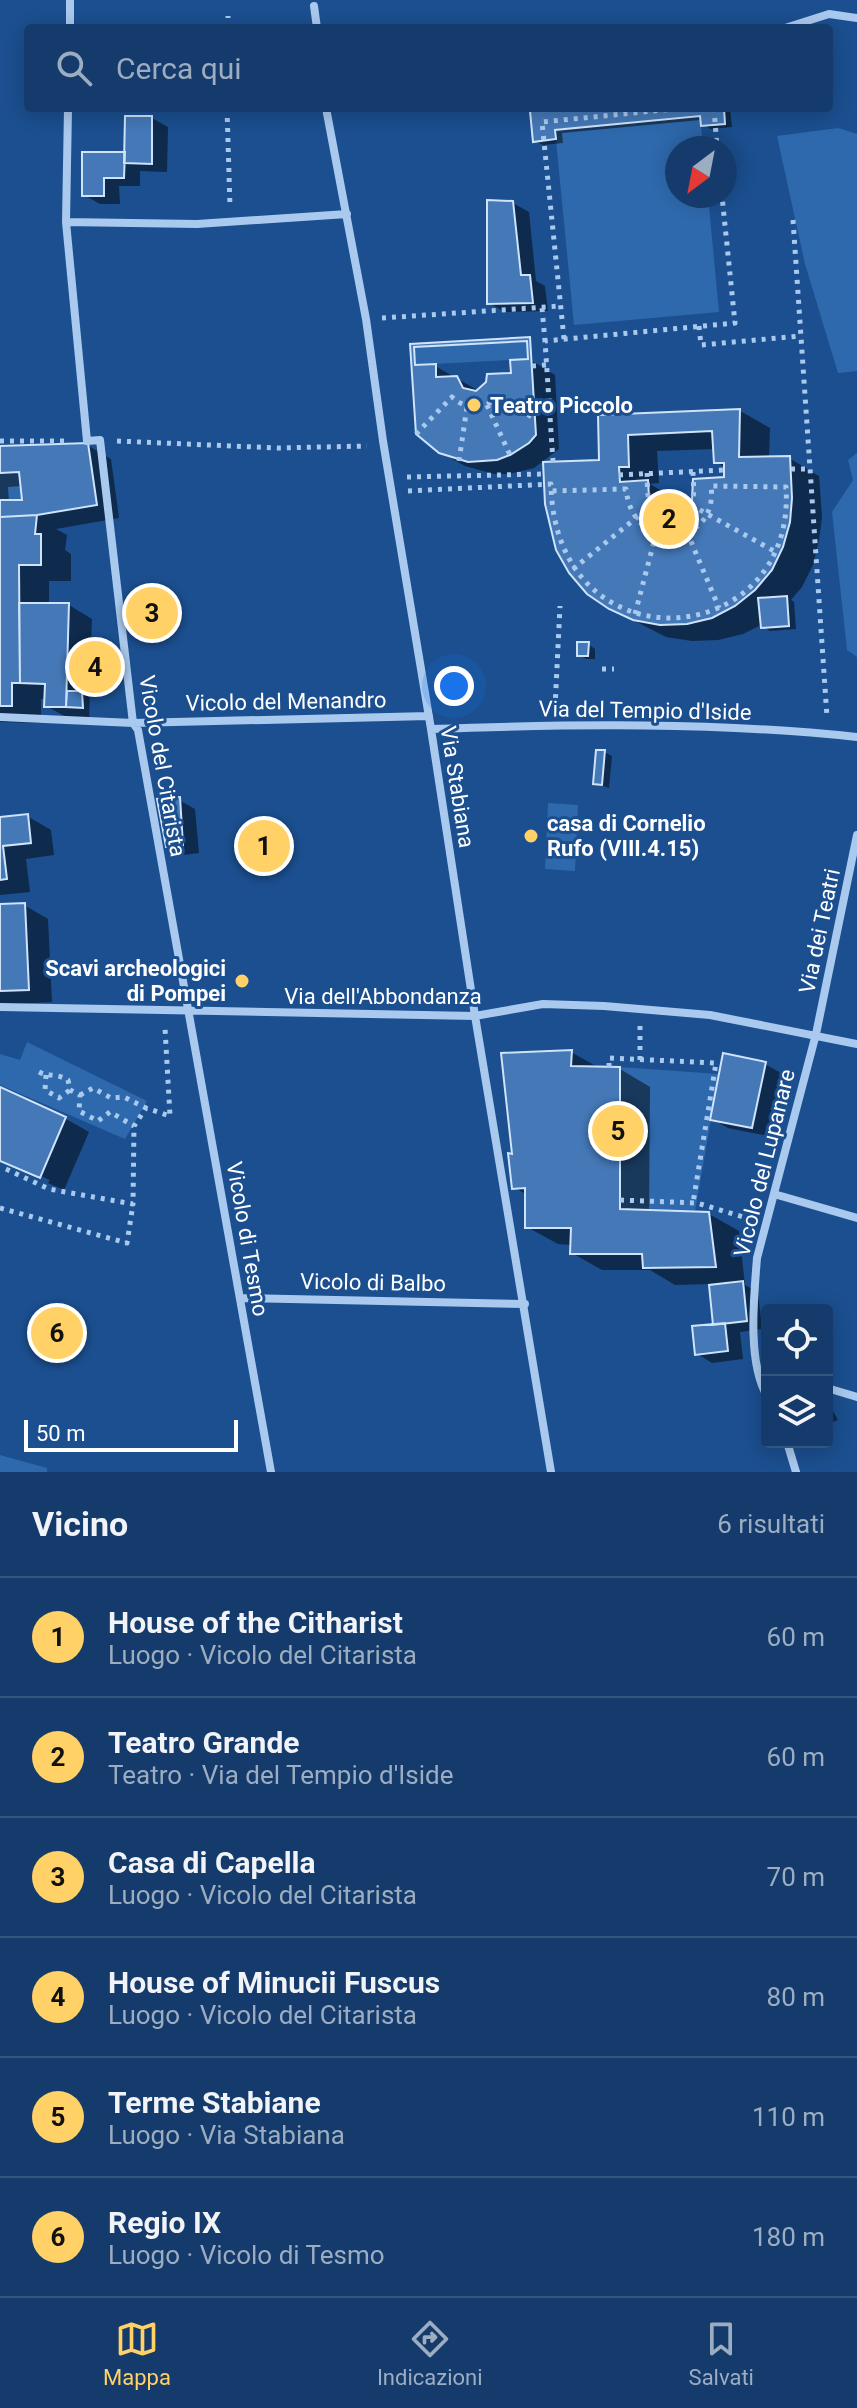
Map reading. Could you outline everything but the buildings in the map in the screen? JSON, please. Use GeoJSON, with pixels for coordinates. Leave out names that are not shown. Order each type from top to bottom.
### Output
{"type":"FeatureCollection","features":[{"type":"Feature","properties":{"kind":"street"},"geometry":{"type":"LineString","coordinates":[[70,0],[70,24]]}},
{"type":"Feature","properties":{"kind":"street"},"geometry":{"type":"LineString","coordinates":[[314,6],[316,24]]}},
{"type":"Feature","properties":{"kind":"street"},"geometry":{"type":"LineString","coordinates":[[798,24],[829,14],[857,18]]}},
{"type":"Feature","properties":{"kind":"street"},"geometry":{"type":"LineString","coordinates":[[68,112],[66,222],[87,441],[100,440]]}},
{"type":"Feature","properties":{"kind":"street","name":"Via Stabiana"},"geometry":{"type":"LineString","coordinates":[[327,112],[366,319],[475,1016],[551,1472]]}},
{"type":"Feature","properties":{"kind":"street"},"geometry":{"type":"LineString","coordinates":[[66,222],[224,223],[347,214]]}},
{"type":"Feature","properties":{"kind":"street","name":"Vicolo del Citarista"},"geometry":{"type":"LineString","coordinates":[[100,440],[133,723],[138,730],[189,1012]]}},
{"type":"Feature","properties":{"kind":"street","name":"Vicolo del Menandro"},"geometry":{"type":"LineString","coordinates":[[0,717],[133,723],[429,716]]}},
{"type":"Feature","properties":{"kind":"street","name":"Via del Tempio d'Iside"},"geometry":{"type":"LineString","coordinates":[[431,729],[554,725],[688,726],[857,737]]}},
{"type":"Feature","properties":{"kind":"street","name":"Via dei Teatri"},"geometry":{"type":"LineString","coordinates":[[816,1034],[857,835]]}},
{"type":"Feature","properties":{"kind":"street","name":"Via dell'Abbondanza"},"geometry":{"type":"LineString","coordinates":[[0,1007],[475,1016],[543,1004],[710,1015],[857,1044]]}},
{"type":"Feature","properties":{"kind":"street","name":"Vicolo di Tesmo"},"geometry":{"type":"LineString","coordinates":[[189,1012],[271,1472]]}},
{"type":"Feature","properties":{"kind":"street","name":"Vicolo del Lupanare"},"geometry":{"type":"LineString","coordinates":[[761,1378],[757,1366],[754,1291],[757,1258],[816,1034]]}},
{"type":"Feature","properties":{"kind":"street"},"geometry":{"type":"LineString","coordinates":[[774,1194],[857,1218]]}},
{"type":"Feature","properties":{"kind":"street","name":"Vicolo di Balbo"},"geometry":{"type":"LineString","coordinates":[[240,1298],[525,1304]]}},
{"type":"Feature","properties":{"kind":"street"},"geometry":{"type":"LineString","coordinates":[[757,1366],[761,1367]]}},
{"type":"Feature","properties":{"kind":"street"},"geometry":{"type":"LineString","coordinates":[[833,1390],[857,1397]]}},
{"type":"Feature","properties":{"kind":"street"},"geometry":{"type":"LineString","coordinates":[[789,1448],[796,1472]]}},
{"type":"Feature","properties":{"kind":"path"},"geometry":{"type":"LineString","coordinates":[[228,16],[228,24]]}},
{"type":"Feature","properties":{"kind":"path"},"geometry":{"type":"LineString","coordinates":[[224,223],[230,211],[227,112]]}},
{"type":"Feature","properties":{"kind":"path"},"geometry":{"type":"LineString","coordinates":[[564,339],[542,122],[643,112]]}},
{"type":"Feature","properties":{"kind":"path"},"geometry":{"type":"LineString","coordinates":[[714,112],[716,136]]}},
{"type":"Feature","properties":{"kind":"path"},"geometry":{"type":"LineString","coordinates":[[545,341],[735,323],[723,208]]}},
{"type":"Feature","properties":{"kind":"path"},"geometry":{"type":"LineString","coordinates":[[793,220],[828,734]]}},
{"type":"Feature","properties":{"kind":"path"},"geometry":{"type":"LineString","coordinates":[[366,319],[561,306]]}},
{"type":"Feature","properties":{"kind":"path"},"geometry":{"type":"LineString","coordinates":[[542,308],[553,462]]}},
{"type":"Feature","properties":{"kind":"path"},"geometry":{"type":"LineString","coordinates":[[699,326],[701,345],[800,336]]}},
{"type":"Feature","properties":{"kind":"path"},"geometry":{"type":"LineString","coordinates":[[532,366],[546,365]]}},
{"type":"Feature","properties":{"kind":"path"},"geometry":{"type":"LineString","coordinates":[[416,434],[452,397],[467,407],[487,405],[498,395],[535,419]]}},
{"type":"Feature","properties":{"kind":"path"},"geometry":{"type":"LineString","coordinates":[[487,405],[510,455]]}},
{"type":"Feature","properties":{"kind":"path"},"geometry":{"type":"LineString","coordinates":[[459,461],[467,407]]}},
{"type":"Feature","properties":{"kind":"path"},"geometry":{"type":"LineString","coordinates":[[100,440],[277,448],[370,445],[383,441]]}},
{"type":"Feature","properties":{"kind":"path"},"geometry":{"type":"LineString","coordinates":[[0,441],[87,441]]}},
{"type":"Feature","properties":{"kind":"path"},"geometry":{"type":"LineString","coordinates":[[791,469],[810,469]]}},
{"type":"Feature","properties":{"kind":"path"},"geometry":{"type":"LineString","coordinates":[[619,475],[724,470]]}},
{"type":"Feature","properties":{"kind":"path"},"geometry":{"type":"LineString","coordinates":[[647,473],[651,506],[659,513],[675,516],[691,504],[693,471]]}},
{"type":"Feature","properties":{"kind":"path"},"geometry":{"type":"LineString","coordinates":[[390,477],[544,474]]}},
{"type":"Feature","properties":{"kind":"path"},"geometry":{"type":"LineString","coordinates":[[415,490],[551,484],[551,491],[555,526],[573,569],[591,589],[612,604],[635,614],[660,619],[686,618],[719,608],[751,586],[774,551],[784,521],[786,487],[711,486],[707,514],[687,532],[672,536],[656,534],[636,519],[626,489],[551,491]]}},
{"type":"Feature","properties":{"kind":"path"},"geometry":{"type":"LineString","coordinates":[[691,504],[774,551]]}},
{"type":"Feature","properties":{"kind":"path"},"geometry":{"type":"LineString","coordinates":[[573,569],[651,506]]}},
{"type":"Feature","properties":{"kind":"path"},"geometry":{"type":"LineString","coordinates":[[687,532],[719,608]]}},
{"type":"Feature","properties":{"kind":"path"},"geometry":{"type":"LineString","coordinates":[[635,614],[656,534]]}},
{"type":"Feature","properties":{"kind":"path"},"geometry":{"type":"LineString","coordinates":[[554,725],[560,606]]}},
{"type":"Feature","properties":{"kind":"path"},"geometry":{"type":"LineString","coordinates":[[602,669],[614,669]]}},
{"type":"Feature","properties":{"kind":"path"},"geometry":{"type":"LineString","coordinates":[[639,1009],[640,1061]]}},
{"type":"Feature","properties":{"kind":"path"},"geometry":{"type":"LineString","coordinates":[[80,1095],[93,1088],[111,1098],[124,1097],[170,1116],[165,1011]]}},
{"type":"Feature","properties":{"kind":"path"},"geometry":{"type":"LineString","coordinates":[[609,1067],[609,1058],[716,1063],[693,1203]]}},
{"type":"Feature","properties":{"kind":"path"},"geometry":{"type":"LineString","coordinates":[[39,1072],[57,1074],[68,1080],[70,1090]]}},
{"type":"Feature","properties":{"kind":"path"},"geometry":{"type":"LineString","coordinates":[[46,1075],[45,1090],[59,1098],[70,1090]]}},
{"type":"Feature","properties":{"kind":"path"},"geometry":{"type":"LineString","coordinates":[[70,1090],[80,1095]]}},
{"type":"Feature","properties":{"kind":"path"},"geometry":{"type":"LineString","coordinates":[[80,1095],[79,1111],[98,1121],[110,1112],[111,1098]]}},
{"type":"Feature","properties":{"kind":"path"},"geometry":{"type":"LineString","coordinates":[[0,1208],[127,1243],[133,1204],[134,1126],[146,1108]]}},
{"type":"Feature","properties":{"kind":"path"},"geometry":{"type":"LineString","coordinates":[[110,1112],[134,1126]]}},
{"type":"Feature","properties":{"kind":"path"},"geometry":{"type":"LineString","coordinates":[[6,1169],[49,1189],[133,1204]]}},
{"type":"Feature","properties":{"kind":"path"},"geometry":{"type":"LineString","coordinates":[[620,1200],[693,1203],[766,1224]]}},
{"type":"Feature","properties":{"kind":"shaded area"},"geometry":{"type":"Polygon","coordinates":[[[700,116],[702,136],[665,136],[665,208],[709,208],[719,312],[574,325],[555,130],[700,116]]]}},
{"type":"Feature","properties":{"kind":"shaded area"},"geometry":{"type":"Polygon","coordinates":[[[838,128],[857,134],[857,371],[838,373],[805,264],[777,136],[838,128]]]}},
{"type":"Feature","properties":{"kind":"shaded area"},"geometry":{"type":"Polygon","coordinates":[[[527,341],[528,359],[415,365],[414,347],[527,341]]]}},
{"type":"Feature","properties":{"kind":"shaded area"},"geometry":{"type":"Polygon","coordinates":[[[857,453],[857,657],[847,650],[832,512],[853,480],[848,460],[857,453]]]}},
{"type":"Feature","properties":{"kind":"shaded area"},"geometry":{"type":"Polygon","coordinates":[[[19,472],[22,500],[0,500],[0,473],[19,472]]]}},
{"type":"Feature","properties":{"kind":"shaded area"},"geometry":{"type":"Polygon","coordinates":[[[548,803],[578,805],[575,871],[545,869],[548,803]]]}},
{"type":"Feature","properties":{"kind":"shaded area"},"geometry":{"type":"Polygon","coordinates":[[[27,1042],[147,1101],[125,1139],[0,1085],[0,1054],[20,1060],[27,1042]]]}},
{"type":"Feature","properties":{"kind":"shaded area"},"geometry":{"type":"Polygon","coordinates":[[[620,1067],[719,1074],[695,1211],[620,1209],[620,1067]]]}},
{"type":"Feature","properties":{"kind":"shaded area"},"geometry":{"type":"Polygon","coordinates":[[[0,1455],[47,1468],[47,1472],[0,1472],[0,1455]]]}},
{"type":"Feature","properties":{"kind":"place","name":"Teatro Piccolo"},"geometry":{"type":"Point","coordinates":[474,405]}},
{"type":"Feature","properties":{"kind":"place","name":"Teatro Grande"},"geometry":{"type":"Point","coordinates":[669,519]}},
{"type":"Feature","properties":{"kind":"place","name":"Casa di Capella"},"geometry":{"type":"Point","coordinates":[152,613]}},
{"type":"Feature","properties":{"kind":"place","name":"House of Minucii Fuscus"},"geometry":{"type":"Point","coordinates":[95,667]}},
{"type":"Feature","properties":{"kind":"place","name":"casa di Cornelio Rufo (VIII.4.15)"},"geometry":{"type":"Point","coordinates":[531,836]}},
{"type":"Feature","properties":{"kind":"place","name":"House of the Citharist"},"geometry":{"type":"Point","coordinates":[264,846]}},
{"type":"Feature","properties":{"kind":"place","name":"Scavi archeologici di Pompei"},"geometry":{"type":"Point","coordinates":[242,981]}},
{"type":"Feature","properties":{"kind":"place","name":"Terme Stabiane"},"geometry":{"type":"Point","coordinates":[618,1131]}},
{"type":"Feature","properties":{"kind":"place","name":"Regio IX"},"geometry":{"type":"Point","coordinates":[57,1333]}}]}
